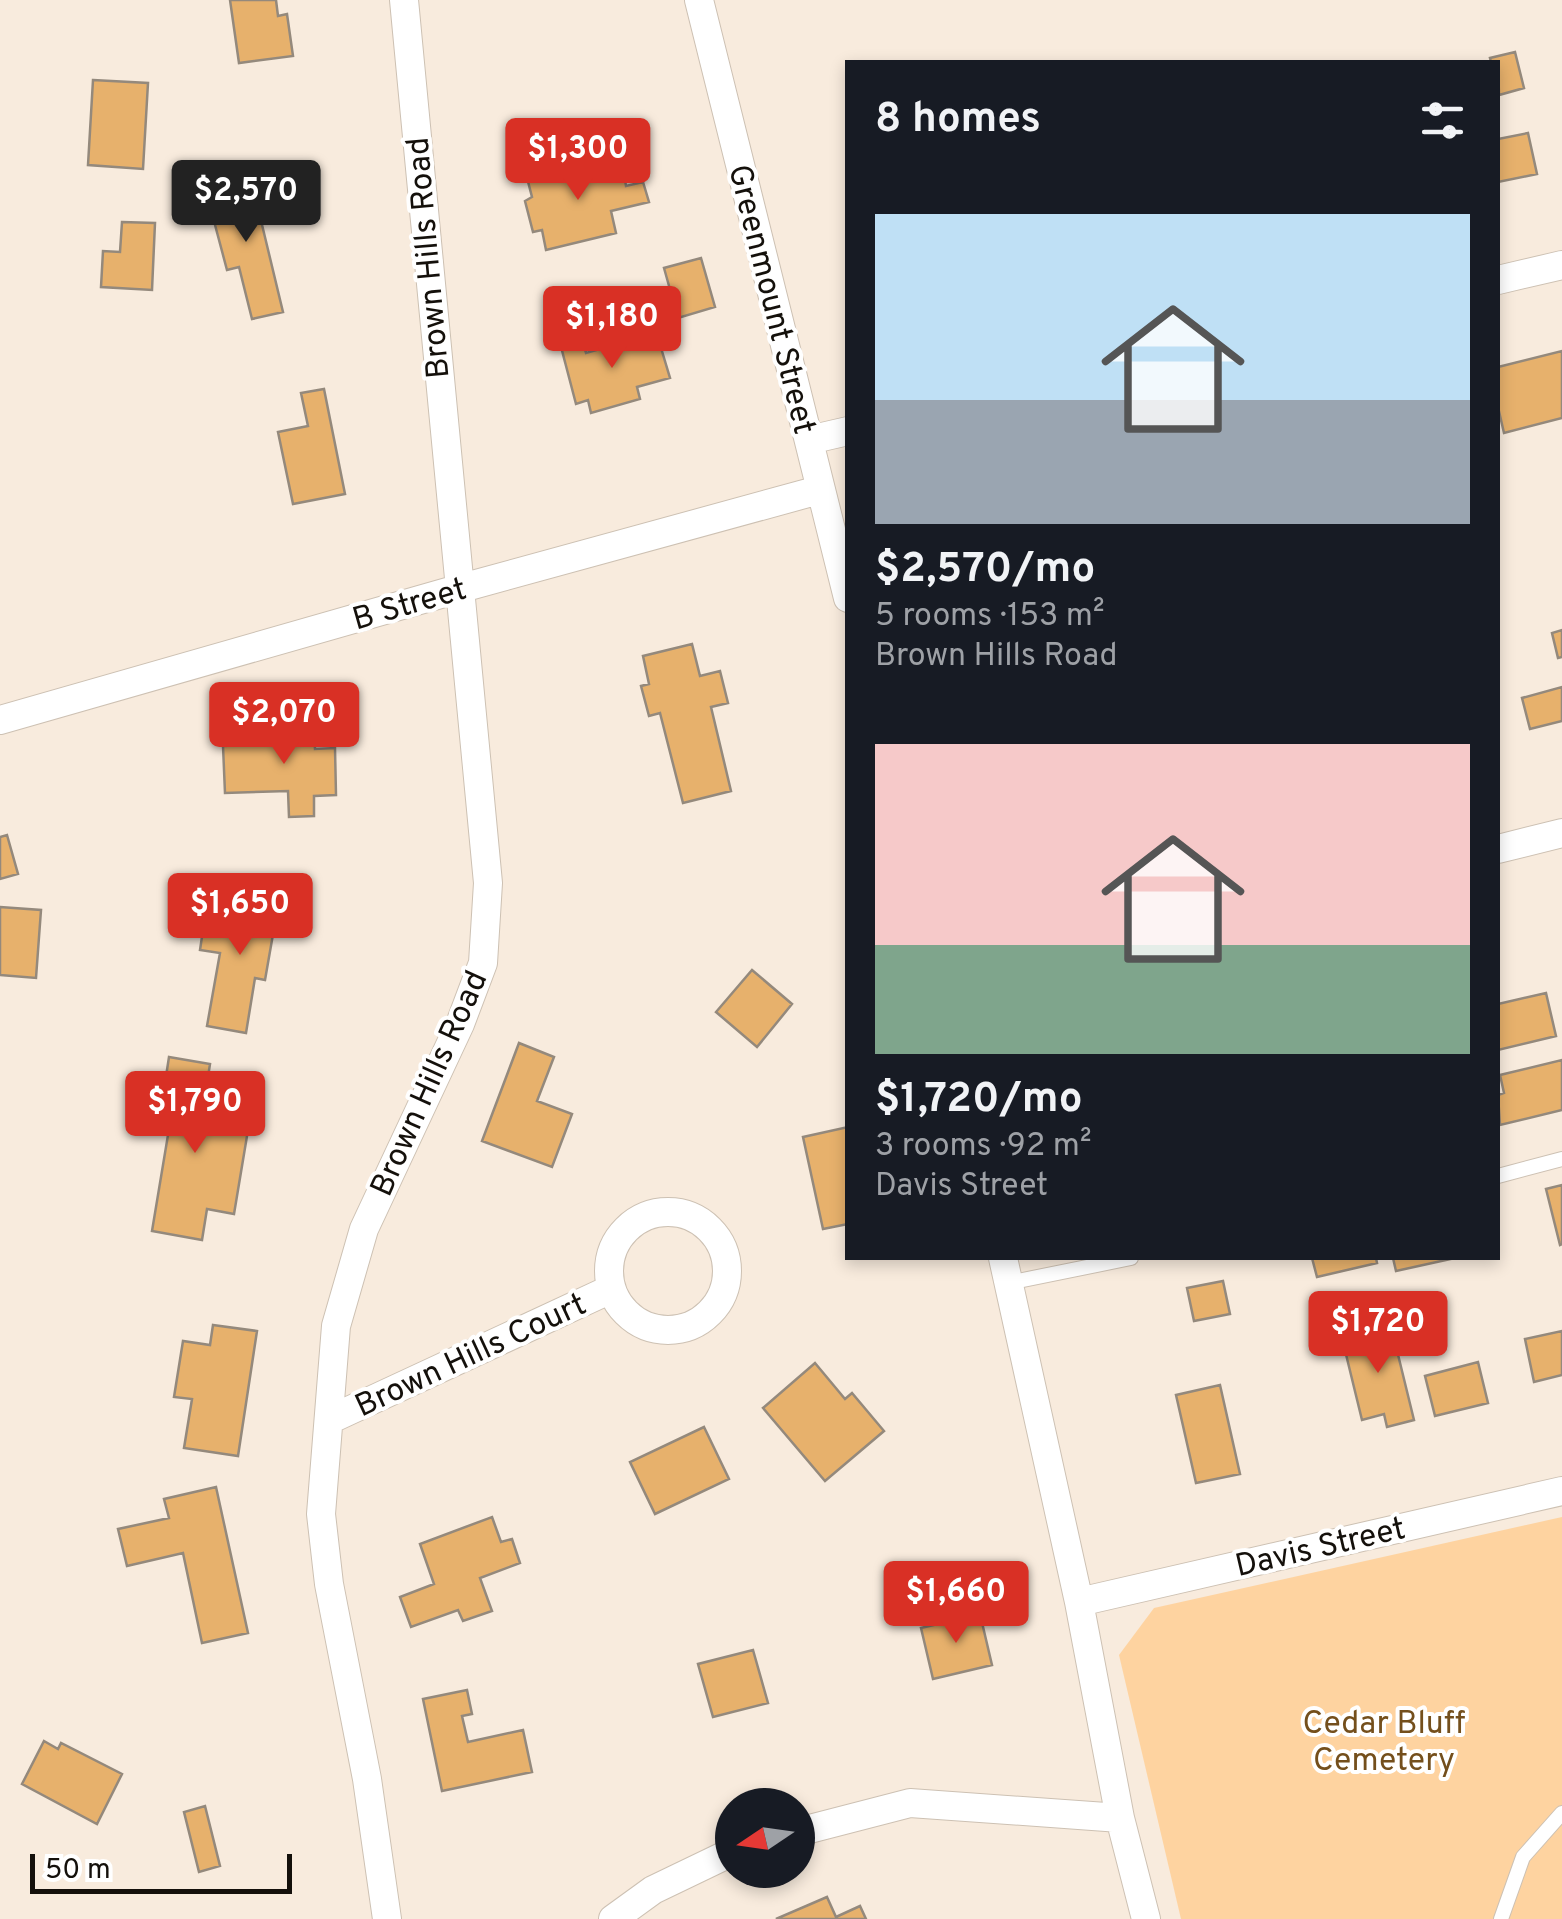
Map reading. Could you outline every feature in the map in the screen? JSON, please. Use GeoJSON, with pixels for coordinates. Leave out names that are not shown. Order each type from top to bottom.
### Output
{"type":"FeatureCollection","features":[{"type":"Feature","properties":{"kind":"street","name":"Brown Hills Road"},"geometry":{"type":"LineString","coordinates":[[388,1919],[367,1779],[329,1584],[322,1514],[336,1326],[364,1229],[460,1024],[483,964],[488,883],[404,0]]}},
{"type":"Feature","properties":{"kind":"street","name":"Greenmount Street"},"geometry":{"type":"LineString","coordinates":[[699,0],[845,587]]}},
{"type":"Feature","properties":{"kind":"street"},"geometry":{"type":"LineString","coordinates":[[1500,280],[1562,265]]}},
{"type":"Feature","properties":{"kind":"street"},"geometry":{"type":"LineString","coordinates":[[809,440],[845,432]]}},
{"type":"Feature","properties":{"kind":"street","name":"B Street"},"geometry":{"type":"LineString","coordinates":[[0,720],[818,490]]}},
{"type":"Feature","properties":{"kind":"street"},"geometry":{"type":"LineString","coordinates":[[1500,848],[1562,833]]}},
{"type":"Feature","properties":{"kind":"street","name":"Brown Hills Court"},"geometry":{"type":"LineString","coordinates":[[656,1212],[694,1217],[722,1245],[727,1264],[726,1284],[719,1302],[690,1326],[652,1328],[634,1320],[620,1306],[611,1288],[608,1269],[612,1250],[622,1233],[637,1220],[656,1212]]}},
{"type":"Feature","properties":{"kind":"street"},"geometry":{"type":"LineString","coordinates":[[1006,1270],[1079,1602],[1120,1818],[1146,1919]]}},
{"type":"Feature","properties":{"kind":"street","name":"Brown Hills Court"},"geometry":{"type":"LineString","coordinates":[[329,1420],[611,1288]]}},
{"type":"Feature","properties":{"kind":"street","name":"Davis Street"},"geometry":{"type":"LineString","coordinates":[[1079,1602],[1562,1491]]}},
{"type":"Feature","properties":{"kind":"street"},"geometry":{"type":"LineString","coordinates":[[815,1828],[910,1803],[1120,1818]]}},
{"type":"Feature","properties":{"kind":"street"},"geometry":{"type":"LineString","coordinates":[[614,1919],[653,1890],[715,1860]]}},
{"type":"Feature","properties":{"kind":"lane"},"geometry":{"type":"LineString","coordinates":[[1500,1176],[1562,1160]]}},
{"type":"Feature","properties":{"kind":"lane"},"geometry":{"type":"LineString","coordinates":[[1006,1270],[1110,1260]]}},
{"type":"Feature","properties":{"kind":"lane"},"geometry":{"type":"LineString","coordinates":[[1500,1919],[1523,1856],[1562,1814]]}},
{"type":"Feature","properties":{"kind":"green space","name":"Cedar Bluff Cemetery"},"geometry":{"type":"Polygon","coordinates":[[[1562,1517],[1562,1919],[1181,1919],[1119,1655],[1154,1608],[1562,1517]]]}},
{"type":"Feature","properties":{"kind":"building"},"geometry":{"type":"Polygon","coordinates":[[[230,0],[276,0],[278,16],[287,14],[293,56],[239,63],[230,0]]]}},
{"type":"Feature","properties":{"kind":"building"},"geometry":{"type":"Polygon","coordinates":[[[1515,52],[1524,88],[1500,95],[1500,60],[1490,58],[1515,52]]]}},
{"type":"Feature","properties":{"kind":"building"},"geometry":{"type":"Polygon","coordinates":[[[93,80],[148,83],[143,169],[88,165],[93,80]]]}},
{"type":"Feature","properties":{"kind":"building"},"geometry":{"type":"Polygon","coordinates":[[[1528,133],[1537,174],[1500,182],[1500,139],[1528,133]]]}},
{"type":"Feature","properties":{"kind":"building"},"geometry":{"type":"Polygon","coordinates":[[[573,163],[578,181],[584,180],[587,172],[613,166],[624,174],[626,186],[643,182],[649,202],[611,211],[616,233],[546,250],[542,230],[533,232],[525,201],[532,197],[526,174],[573,163]]]}},
{"type":"Feature","properties":{"kind":"building"},"geometry":{"type":"Polygon","coordinates":[[[251,179],[283,312],[252,319],[239,267],[227,270],[206,191],[251,179]]]}},
{"type":"Feature","properties":{"kind":"building"},"geometry":{"type":"Polygon","coordinates":[[[122,222],[155,223],[152,290],[101,287],[103,251],[120,252],[122,222]]]}},
{"type":"Feature","properties":{"kind":"building"},"geometry":{"type":"Polygon","coordinates":[[[701,258],[715,307],[678,318],[664,268],[701,258]]]}},
{"type":"Feature","properties":{"kind":"building"},"geometry":{"type":"Polygon","coordinates":[[[580,333],[586,353],[628,341],[629,346],[658,338],[670,378],[637,387],[640,399],[591,413],[588,400],[576,404],[559,339],[580,333]]]}},
{"type":"Feature","properties":{"kind":"building"},"geometry":{"type":"Polygon","coordinates":[[[1562,351],[1562,418],[1504,433],[1500,366],[1562,351]]]}},
{"type":"Feature","properties":{"kind":"building"},"geometry":{"type":"Polygon","coordinates":[[[324,389],[345,494],[293,504],[278,432],[308,426],[301,393],[324,389]]]}},
{"type":"Feature","properties":{"kind":"building"},"geometry":{"type":"Polygon","coordinates":[[[1562,630],[1562,657],[1558,658],[1552,633],[1562,630]]]}},
{"type":"Feature","properties":{"kind":"building"},"geometry":{"type":"Polygon","coordinates":[[[692,644],[700,676],[720,671],[728,703],[711,707],[731,791],[683,803],[660,713],[649,716],[641,686],[649,684],[643,656],[692,644]]]}},
{"type":"Feature","properties":{"kind":"building"},"geometry":{"type":"Polygon","coordinates":[[[1562,687],[1562,721],[1530,729],[1522,698],[1562,687]]]}},
{"type":"Feature","properties":{"kind":"building"},"geometry":{"type":"Polygon","coordinates":[[[314,718],[315,749],[335,748],[336,795],[314,796],[314,816],[289,817],[288,791],[225,793],[223,746],[279,743],[279,719],[314,718]]]}},
{"type":"Feature","properties":{"kind":"building"},"geometry":{"type":"Polygon","coordinates":[[[7,835],[18,874],[0,879],[0,837],[7,835]]]}},
{"type":"Feature","properties":{"kind":"building"},"geometry":{"type":"Polygon","coordinates":[[[231,891],[279,900],[265,980],[255,978],[246,1033],[207,1026],[220,953],[200,950],[203,930],[224,934],[231,891]]]}},
{"type":"Feature","properties":{"kind":"building"},"geometry":{"type":"Polygon","coordinates":[[[0,907],[41,910],[36,978],[0,975],[0,907]]]}},
{"type":"Feature","properties":{"kind":"building"},"geometry":{"type":"Polygon","coordinates":[[[752,970],[792,1004],[757,1047],[716,1012],[752,970]]]}},
{"type":"Feature","properties":{"kind":"building"},"geometry":{"type":"Polygon","coordinates":[[[1546,993],[1556,1036],[1500,1050],[1500,1004],[1546,993]]]}},
{"type":"Feature","properties":{"kind":"building"},"geometry":{"type":"Polygon","coordinates":[[[519,1043],[554,1057],[537,1101],[572,1114],[552,1167],[482,1141],[519,1043]]]}},
{"type":"Feature","properties":{"kind":"building"},"geometry":{"type":"Polygon","coordinates":[[[169,1057],[210,1064],[201,1122],[248,1130],[234,1214],[207,1209],[202,1240],[152,1231],[171,1117],[160,1115],[169,1057]]]}},
{"type":"Feature","properties":{"kind":"building"},"geometry":{"type":"Polygon","coordinates":[[[1562,1060],[1562,1110],[1500,1125],[1500,1094],[1504,1093],[1500,1075],[1562,1060]]]}},
{"type":"Feature","properties":{"kind":"building"},"geometry":{"type":"Polygon","coordinates":[[[845,1128],[845,1225],[823,1229],[803,1137],[845,1128]]]}},
{"type":"Feature","properties":{"kind":"building"},"geometry":{"type":"Polygon","coordinates":[[[1562,1185],[1562,1244],[1560,1245],[1546,1189],[1562,1185]]]}},
{"type":"Feature","properties":{"kind":"building"},"geometry":{"type":"Polygon","coordinates":[[[1313,1260],[1376,1260],[1377,1263],[1317,1277],[1313,1260]]]}},
{"type":"Feature","properties":{"kind":"building"},"geometry":{"type":"Polygon","coordinates":[[[1393,1260],[1446,1260],[1396,1271],[1393,1260]]]}},
{"type":"Feature","properties":{"kind":"building"},"geometry":{"type":"Polygon","coordinates":[[[1223,1281],[1230,1314],[1194,1321],[1187,1288],[1223,1281]]]}},
{"type":"Feature","properties":{"kind":"building"},"geometry":{"type":"Polygon","coordinates":[[[213,1325],[257,1331],[238,1456],[184,1448],[192,1399],[174,1397],[183,1341],[210,1345],[213,1325]]]}},
{"type":"Feature","properties":{"kind":"building"},"geometry":{"type":"Polygon","coordinates":[[[1391,1326],[1414,1420],[1387,1427],[1384,1414],[1362,1420],[1342,1338],[1391,1326]]]}},
{"type":"Feature","properties":{"kind":"building"},"geometry":{"type":"Polygon","coordinates":[[[1562,1331],[1562,1375],[1534,1382],[1525,1339],[1562,1331]]]}},
{"type":"Feature","properties":{"kind":"building"},"geometry":{"type":"Polygon","coordinates":[[[1478,1362],[1488,1403],[1435,1416],[1425,1376],[1478,1362]]]}},
{"type":"Feature","properties":{"kind":"building"},"geometry":{"type":"Polygon","coordinates":[[[815,1363],[845,1399],[852,1393],[884,1431],[825,1481],[763,1408],[815,1363]]]}},
{"type":"Feature","properties":{"kind":"building"},"geometry":{"type":"Polygon","coordinates":[[[1220,1385],[1240,1474],[1196,1483],[1176,1395],[1220,1385]]]}},
{"type":"Feature","properties":{"kind":"building"},"geometry":{"type":"Polygon","coordinates":[[[704,1427],[729,1479],[655,1514],[630,1462],[704,1427]]]}},
{"type":"Feature","properties":{"kind":"building"},"geometry":{"type":"Polygon","coordinates":[[[216,1487],[248,1633],[202,1643],[183,1553],[127,1566],[118,1529],[169,1518],[164,1499],[216,1487]]]}},
{"type":"Feature","properties":{"kind":"building"},"geometry":{"type":"Polygon","coordinates":[[[492,1517],[501,1542],[512,1539],[520,1563],[480,1578],[492,1611],[463,1621],[458,1610],[411,1627],[400,1597],[434,1584],[420,1544],[492,1517]]]}},
{"type":"Feature","properties":{"kind":"building"},"geometry":{"type":"Polygon","coordinates":[[[980,1614],[992,1665],[933,1679],[921,1628],[980,1614]]]}},
{"type":"Feature","properties":{"kind":"building"},"geometry":{"type":"Polygon","coordinates":[[[753,1650],[768,1703],[713,1717],[698,1664],[753,1650]]]}},
{"type":"Feature","properties":{"kind":"building"},"geometry":{"type":"Polygon","coordinates":[[[467,1690],[472,1714],[462,1716],[468,1742],[523,1730],[532,1772],[442,1791],[423,1699],[467,1690]]]}},
{"type":"Feature","properties":{"kind":"building"},"geometry":{"type":"Polygon","coordinates":[[[44,1741],[58,1749],[61,1743],[122,1774],[97,1824],[22,1784],[44,1741]]]}},
{"type":"Feature","properties":{"kind":"building"},"geometry":{"type":"Polygon","coordinates":[[[205,1806],[220,1866],[199,1872],[184,1812],[205,1806]]]}},
{"type":"Feature","properties":{"kind":"building"},"geometry":{"type":"Polygon","coordinates":[[[827,1897],[836,1917],[860,1906],[866,1919],[776,1919],[827,1897]]]}}]}
